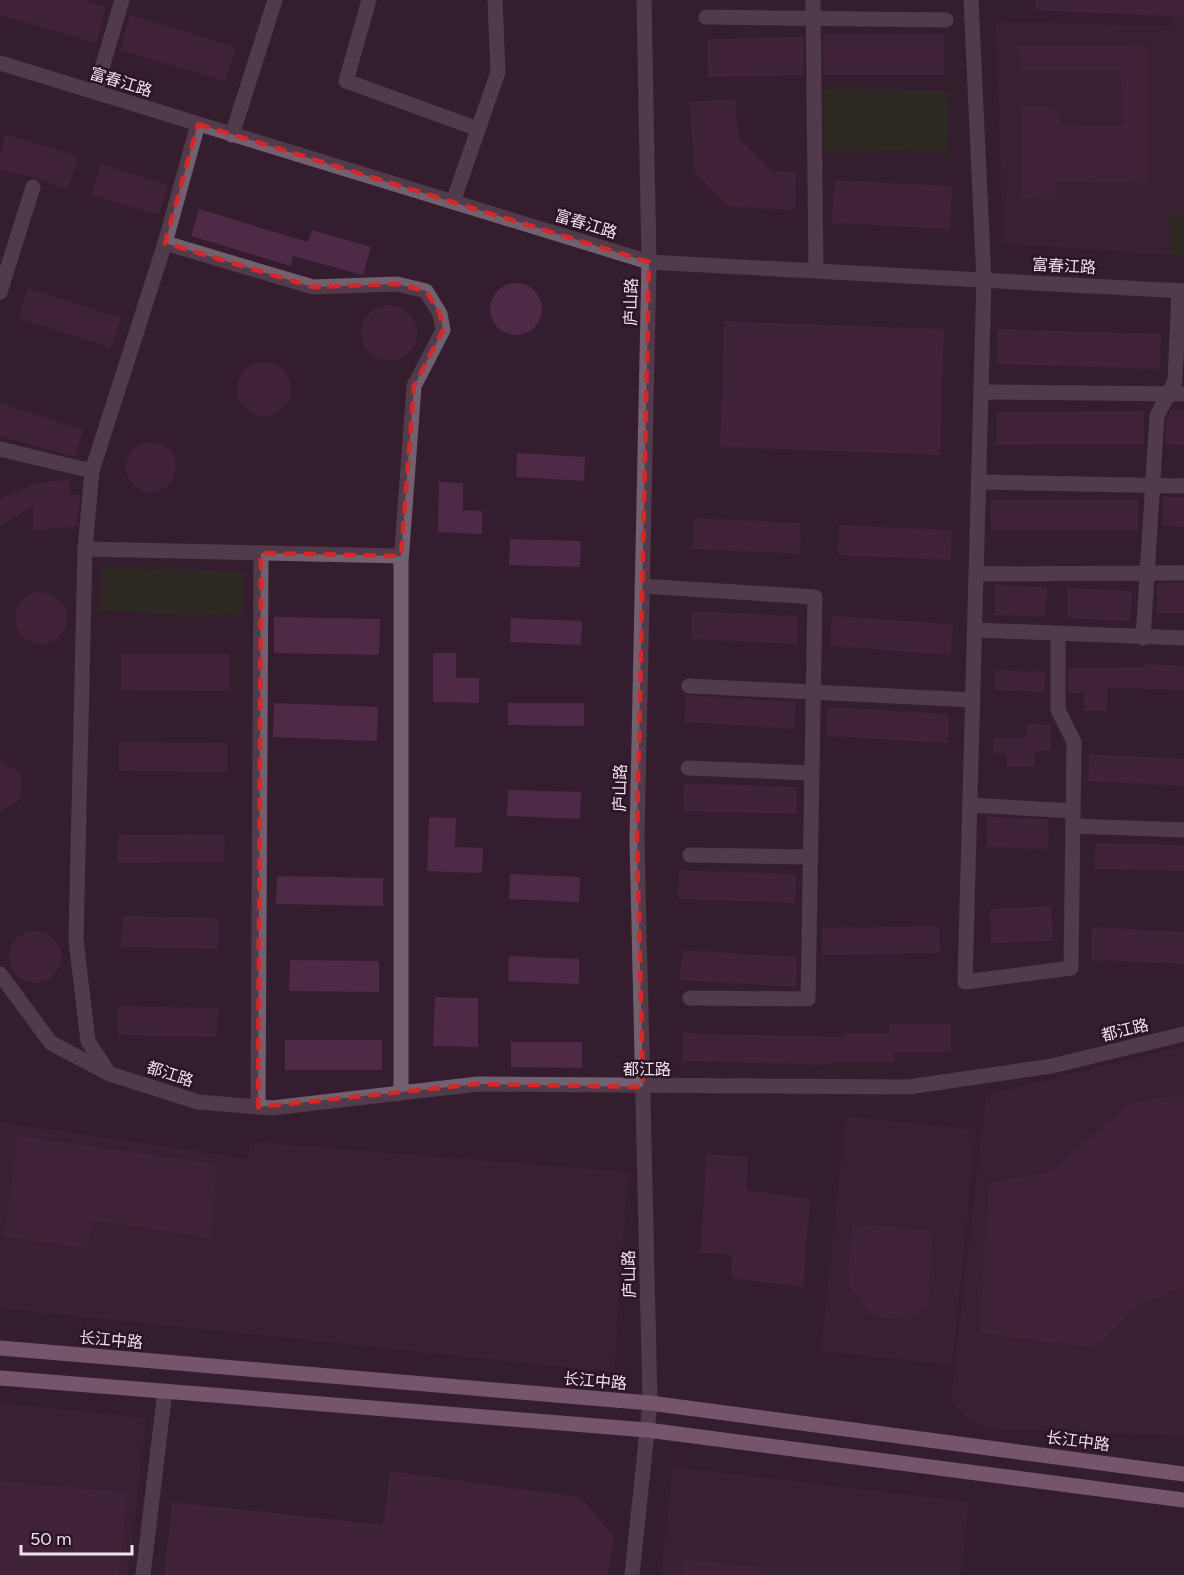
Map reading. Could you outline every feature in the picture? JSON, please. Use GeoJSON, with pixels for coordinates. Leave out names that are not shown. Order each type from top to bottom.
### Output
{"type":"FeatureCollection","features":[{"type":"Feature","properties":{"kind":"main road","name":"长江中路"},"geometry":{"type":"LineString","coordinates":[[0,1348],[650,1403],[1184,1474]]}},
{"type":"Feature","properties":{"kind":"main road"},"geometry":{"type":"LineString","coordinates":[[0,1378],[647,1430],[1184,1500]]}},
{"type":"Feature","properties":{"kind":"street"},"geometry":{"type":"LineString","coordinates":[[95,93],[122,0]]}},
{"type":"Feature","properties":{"kind":"street"},"geometry":{"type":"LineString","coordinates":[[232,135],[275,0]]}},
{"type":"Feature","properties":{"kind":"street"},"geometry":{"type":"LineString","coordinates":[[369,0],[346,81],[478,129]]}},
{"type":"Feature","properties":{"kind":"street"},"geometry":{"type":"LineString","coordinates":[[453,202],[498,72],[495,0]]}},
{"type":"Feature","properties":{"kind":"street","name":"庐山路"},"geometry":{"type":"LineString","coordinates":[[632,1575],[650,1403],[637,839],[650,262],[644,0]]}},
{"type":"Feature","properties":{"kind":"street"},"geometry":{"type":"LineString","coordinates":[[813,0],[816,271]]}},
{"type":"Feature","properties":{"kind":"street"},"geometry":{"type":"LineString","coordinates":[[971,0],[984,280],[965,982],[1071,968],[1074,742],[1058,710],[1058,634]]}},
{"type":"Feature","properties":{"kind":"street"},"geometry":{"type":"LineString","coordinates":[[706,17],[946,20]]}},
{"type":"Feature","properties":{"kind":"street","name":"富春江路"},"geometry":{"type":"LineString","coordinates":[[0,63],[650,262],[1182,291]]}},
{"type":"Feature","properties":{"kind":"street"},"geometry":{"type":"LineString","coordinates":[[110,1074],[88,1041],[76,940],[85,549],[92,471],[165,243],[198,124]]}},
{"type":"Feature","properties":{"kind":"street"},"geometry":{"type":"LineString","coordinates":[[0,292],[33,187]]}},
{"type":"Feature","properties":{"kind":"street"},"geometry":{"type":"LineString","coordinates":[[165,243],[314,287],[397,284],[426,291],[440,314],[443,330],[414,386],[401,556],[401,1093]]}},
{"type":"Feature","properties":{"kind":"street"},"geometry":{"type":"LineString","coordinates":[[1143,638],[1157,416],[1175,381],[1182,291]]}},
{"type":"Feature","properties":{"kind":"street"},"geometry":{"type":"LineString","coordinates":[[981,392],[1184,394]]}},
{"type":"Feature","properties":{"kind":"street"},"geometry":{"type":"LineString","coordinates":[[0,449],[92,471]]}},
{"type":"Feature","properties":{"kind":"street"},"geometry":{"type":"LineString","coordinates":[[978,482],[1184,486]]}},
{"type":"Feature","properties":{"kind":"street"},"geometry":{"type":"LineString","coordinates":[[85,549],[401,556]]}},
{"type":"Feature","properties":{"kind":"street"},"geometry":{"type":"LineString","coordinates":[[258,1107],[261,553]]}},
{"type":"Feature","properties":{"kind":"street"},"geometry":{"type":"LineString","coordinates":[[976,574],[1184,573]]}},
{"type":"Feature","properties":{"kind":"street"},"geometry":{"type":"LineString","coordinates":[[642,586],[815,597],[808,999],[690,998]]}},
{"type":"Feature","properties":{"kind":"street"},"geometry":{"type":"LineString","coordinates":[[975,630],[1184,638]]}},
{"type":"Feature","properties":{"kind":"street"},"geometry":{"type":"LineString","coordinates":[[689,686],[973,700]]}},
{"type":"Feature","properties":{"kind":"street"},"geometry":{"type":"LineString","coordinates":[[688,768],[811,773]]}},
{"type":"Feature","properties":{"kind":"street"},"geometry":{"type":"LineString","coordinates":[[970,805],[1184,830]]}},
{"type":"Feature","properties":{"kind":"street"},"geometry":{"type":"LineString","coordinates":[[690,855],[810,857]]}},
{"type":"Feature","properties":{"kind":"street","name":"都江路"},"geometry":{"type":"LineString","coordinates":[[0,974],[51,1043],[110,1074],[198,1102],[272,1108],[478,1084],[643,1087],[908,1087],[1052,1066],[1184,1034]]}},
{"type":"Feature","properties":{"kind":"street"},"geometry":{"type":"LineString","coordinates":[[143,1575],[165,1391]]}},
{"type":"Feature","properties":{"kind":"highlighted area"},"geometry":{"type":"Polygon","coordinates":[[[198,124],[649,262],[637,839],[643,1087],[478,1084],[258,1107],[261,553],[401,556],[414,386],[443,330],[440,314],[426,291],[397,284],[313,287],[165,243],[198,124]]]}},
{"type":"Feature","properties":{"kind":"shaded area"},"geometry":{"type":"Polygon","coordinates":[[[1174,0],[1184,0],[1184,256],[1003,243],[996,22],[1173,26],[1174,0]]]}},
{"type":"Feature","properties":{"kind":"shaded area"},"geometry":{"type":"Polygon","coordinates":[[[1184,1046],[1184,1436],[984,1428],[967,1418],[951,1400],[986,1095],[1184,1046]]]}},
{"type":"Feature","properties":{"kind":"shaded area"},"geometry":{"type":"Polygon","coordinates":[[[846,1116],[976,1130],[952,1365],[821,1351],[846,1116]]]}},
{"type":"Feature","properties":{"kind":"shaded area"},"geometry":{"type":"Polygon","coordinates":[[[0,1122],[248,1159],[250,1142],[628,1172],[614,1372],[0,1308],[0,1122]]]}},
{"type":"Feature","properties":{"kind":"shaded area"},"geometry":{"type":"Polygon","coordinates":[[[0,1403],[146,1418],[128,1575],[0,1575],[0,1403]]]}},
{"type":"Feature","properties":{"kind":"shaded area"},"geometry":{"type":"Polygon","coordinates":[[[673,1467],[969,1502],[961,1575],[661,1575],[673,1467]]]}},
{"type":"Feature","properties":{"kind":"green space"},"geometry":{"type":"Polygon","coordinates":[[[824,89],[949,91],[948,152],[823,150],[824,89]]]}},
{"type":"Feature","properties":{"kind":"green space"},"geometry":{"type":"Polygon","coordinates":[[[1170,215],[1184,216],[1184,256],[1170,255],[1170,215]]]}},
{"type":"Feature","properties":{"kind":"green space"},"geometry":{"type":"Polygon","coordinates":[[[102,567],[244,572],[242,616],[101,611],[102,567]]]}},
{"type":"Feature","properties":{"kind":"building"},"geometry":{"type":"Polygon","coordinates":[[[0,0],[82,0],[106,7],[96,43],[0,15],[0,0]]]}},
{"type":"Feature","properties":{"kind":"building"},"geometry":{"type":"Polygon","coordinates":[[[1035,0],[1183,0],[1183,17],[1035,10],[1035,0]]]}},
{"type":"Feature","properties":{"kind":"building"},"geometry":{"type":"Polygon","coordinates":[[[130,15],[236,47],[225,81],[120,50],[130,15]]]}},
{"type":"Feature","properties":{"kind":"building"},"geometry":{"type":"Polygon","coordinates":[[[823,34],[944,34],[944,75],[824,75],[823,34]]]}},
{"type":"Feature","properties":{"kind":"building"},"geometry":{"type":"Polygon","coordinates":[[[804,37],[804,75],[708,77],[707,39],[804,37]]]}},
{"type":"Feature","properties":{"kind":"building"},"geometry":{"type":"Polygon","coordinates":[[[1018,45],[1147,46],[1147,184],[1055,181],[1055,200],[1022,199],[1022,106],[1059,108],[1060,124],[1123,126],[1121,71],[1020,71],[1018,45]]]}},
{"type":"Feature","properties":{"kind":"building"},"geometry":{"type":"Polygon","coordinates":[[[735,99],[739,139],[772,171],[796,172],[795,210],[730,207],[695,173],[689,102],[735,99]]]}},
{"type":"Feature","properties":{"kind":"building"},"geometry":{"type":"Polygon","coordinates":[[[6,134],[78,156],[68,190],[0,169],[0,155],[6,134]]]}},
{"type":"Feature","properties":{"kind":"building"},"geometry":{"type":"Polygon","coordinates":[[[101,164],[168,185],[159,215],[92,195],[101,164]]]}},
{"type":"Feature","properties":{"kind":"building"},"geometry":{"type":"Polygon","coordinates":[[[834,180],[952,186],[950,229],[832,223],[834,180]]]}},
{"type":"Feature","properties":{"kind":"building"},"geometry":{"type":"Polygon","coordinates":[[[199,209],[308,242],[312,230],[371,247],[363,275],[293,256],[291,266],[191,236],[199,209]]]}},
{"type":"Feature","properties":{"kind":"building"},"geometry":{"type":"Polygon","coordinates":[[[516,283],[526,285],[534,291],[540,299],[542,309],[540,319],[534,327],[526,333],[516,335],[506,333],[498,327],[492,319],[490,309],[492,299],[498,291],[506,285],[516,283]]]}},
{"type":"Feature","properties":{"kind":"building"},"geometry":{"type":"Polygon","coordinates":[[[28,288],[121,318],[111,348],[18,318],[28,288]]]}},
{"type":"Feature","properties":{"kind":"building"},"geometry":{"type":"Polygon","coordinates":[[[389,305],[409,313],[417,333],[409,353],[389,361],[369,353],[361,333],[369,313],[389,305]]]}},
{"type":"Feature","properties":{"kind":"building"},"geometry":{"type":"Polygon","coordinates":[[[724,321],[944,329],[940,455],[720,447],[724,321]]]}},
{"type":"Feature","properties":{"kind":"building"},"geometry":{"type":"Polygon","coordinates":[[[998,329],[1161,334],[1160,369],[997,364],[998,329]]]}},
{"type":"Feature","properties":{"kind":"building"},"geometry":{"type":"Polygon","coordinates":[[[264,362],[274,364],[283,370],[289,379],[291,389],[289,399],[283,408],[274,414],[264,416],[254,414],[245,408],[239,399],[237,389],[239,379],[245,370],[254,364],[264,362]]]}},
{"type":"Feature","properties":{"kind":"building"},"geometry":{"type":"Polygon","coordinates":[[[0,403],[83,430],[75,457],[0,436],[0,403]]]}},
{"type":"Feature","properties":{"kind":"building"},"geometry":{"type":"Polygon","coordinates":[[[1171,410],[1184,410],[1184,445],[1165,444],[1167,419],[1171,410]]]}},
{"type":"Feature","properties":{"kind":"building"},"geometry":{"type":"Polygon","coordinates":[[[1144,411],[1144,444],[997,445],[997,412],[1144,411]]]}},
{"type":"Feature","properties":{"kind":"building"},"geometry":{"type":"Polygon","coordinates":[[[151,442],[169,449],[176,467],[169,485],[151,492],[133,485],[126,467],[133,449],[151,442]]]}},
{"type":"Feature","properties":{"kind":"building"},"geometry":{"type":"Polygon","coordinates":[[[517,453],[585,457],[584,481],[516,477],[517,453]]]}},
{"type":"Feature","properties":{"kind":"building"},"geometry":{"type":"Polygon","coordinates":[[[70,479],[70,494],[80,495],[77,526],[33,531],[33,506],[0,526],[0,499],[36,483],[70,479]]]}},
{"type":"Feature","properties":{"kind":"building"},"geometry":{"type":"Polygon","coordinates":[[[439,482],[463,483],[463,510],[482,511],[482,534],[438,532],[439,482]]]}},
{"type":"Feature","properties":{"kind":"building"},"geometry":{"type":"Polygon","coordinates":[[[1163,497],[1184,497],[1184,527],[1162,526],[1163,497]]]}},
{"type":"Feature","properties":{"kind":"building"},"geometry":{"type":"Polygon","coordinates":[[[991,500],[1138,500],[1138,530],[991,530],[991,500]]]}},
{"type":"Feature","properties":{"kind":"building"},"geometry":{"type":"Polygon","coordinates":[[[694,518],[801,523],[800,554],[693,549],[694,518]]]}},
{"type":"Feature","properties":{"kind":"building"},"geometry":{"type":"Polygon","coordinates":[[[839,525],[952,530],[951,560],[838,555],[839,525]]]}},
{"type":"Feature","properties":{"kind":"building"},"geometry":{"type":"Polygon","coordinates":[[[510,539],[581,541],[580,567],[509,565],[510,539]]]}},
{"type":"Feature","properties":{"kind":"building"},"geometry":{"type":"Polygon","coordinates":[[[1157,583],[1184,583],[1184,613],[1157,613],[1157,583]]]}},
{"type":"Feature","properties":{"kind":"building"},"geometry":{"type":"Polygon","coordinates":[[[995,585],[1047,587],[1046,617],[994,615],[995,585]]]}},
{"type":"Feature","properties":{"kind":"building"},"geometry":{"type":"Polygon","coordinates":[[[1067,588],[1132,591],[1130,621],[1067,618],[1067,588]]]}},
{"type":"Feature","properties":{"kind":"building"},"geometry":{"type":"Polygon","coordinates":[[[36,592],[46,592],[60,599],[67,618],[60,637],[46,644],[36,644],[26,640],[19,633],[15,623],[15,613],[19,603],[26,596],[36,592]]]}},
{"type":"Feature","properties":{"kind":"building"},"geometry":{"type":"Polygon","coordinates":[[[692,611],[798,616],[797,644],[691,639],[692,611]]]}},
{"type":"Feature","properties":{"kind":"building"},"geometry":{"type":"Polygon","coordinates":[[[832,616],[953,624],[951,655],[830,646],[832,616]]]}},
{"type":"Feature","properties":{"kind":"building"},"geometry":{"type":"Polygon","coordinates":[[[274,617],[380,619],[379,655],[274,653],[274,617]]]}},
{"type":"Feature","properties":{"kind":"building"},"geometry":{"type":"Polygon","coordinates":[[[511,618],[582,621],[581,645],[510,642],[511,618]]]}},
{"type":"Feature","properties":{"kind":"building"},"geometry":{"type":"Polygon","coordinates":[[[433,653],[456,653],[456,678],[479,678],[479,703],[433,702],[433,653]]]}},
{"type":"Feature","properties":{"kind":"building"},"geometry":{"type":"Polygon","coordinates":[[[121,654],[230,654],[230,691],[121,690],[121,654]]]}},
{"type":"Feature","properties":{"kind":"building"},"geometry":{"type":"Polygon","coordinates":[[[1146,664],[1184,666],[1184,690],[1107,688],[1107,711],[1084,711],[1084,693],[1068,693],[1068,668],[1146,667],[1146,664]]]}},
{"type":"Feature","properties":{"kind":"building"},"geometry":{"type":"Polygon","coordinates":[[[995,670],[1045,672],[1044,692],[994,690],[995,670]]]}},
{"type":"Feature","properties":{"kind":"building"},"geometry":{"type":"Polygon","coordinates":[[[686,695],[796,702],[794,729],[684,722],[686,695]]]}},
{"type":"Feature","properties":{"kind":"building"},"geometry":{"type":"Polygon","coordinates":[[[274,703],[378,707],[377,741],[273,737],[274,703]]]}},
{"type":"Feature","properties":{"kind":"building"},"geometry":{"type":"Polygon","coordinates":[[[508,703],[584,703],[584,726],[508,725],[508,703]]]}},
{"type":"Feature","properties":{"kind":"building"},"geometry":{"type":"Polygon","coordinates":[[[827,707],[949,714],[948,743],[826,736],[827,707]]]}},
{"type":"Feature","properties":{"kind":"building"},"geometry":{"type":"Polygon","coordinates":[[[1026,724],[1051,725],[1050,751],[1034,751],[1034,767],[1007,767],[1007,753],[993,753],[993,738],[1026,738],[1026,724]]]}},
{"type":"Feature","properties":{"kind":"building"},"geometry":{"type":"Polygon","coordinates":[[[119,742],[227,743],[227,772],[119,771],[119,742]]]}},
{"type":"Feature","properties":{"kind":"building"},"geometry":{"type":"Polygon","coordinates":[[[1089,754],[1184,759],[1184,786],[1088,781],[1089,754]]]}},
{"type":"Feature","properties":{"kind":"building"},"geometry":{"type":"Polygon","coordinates":[[[0,760],[19,772],[23,787],[18,801],[0,811],[0,760]]]}},
{"type":"Feature","properties":{"kind":"building"},"geometry":{"type":"Polygon","coordinates":[[[684,783],[797,787],[796,814],[683,811],[684,783]]]}},
{"type":"Feature","properties":{"kind":"building"},"geometry":{"type":"Polygon","coordinates":[[[508,790],[581,792],[580,819],[507,816],[508,790]]]}},
{"type":"Feature","properties":{"kind":"building"},"geometry":{"type":"Polygon","coordinates":[[[429,817],[456,818],[455,847],[483,848],[482,873],[427,871],[429,817]]]}},
{"type":"Feature","properties":{"kind":"building"},"geometry":{"type":"Polygon","coordinates":[[[987,817],[1049,819],[1048,849],[986,847],[987,817]]]}},
{"type":"Feature","properties":{"kind":"building"},"geometry":{"type":"Polygon","coordinates":[[[224,834],[225,862],[118,863],[118,835],[224,834]]]}},
{"type":"Feature","properties":{"kind":"building"},"geometry":{"type":"Polygon","coordinates":[[[1095,843],[1184,845],[1184,871],[1094,869],[1095,843]]]}},
{"type":"Feature","properties":{"kind":"building"},"geometry":{"type":"Polygon","coordinates":[[[679,870],[796,874],[795,903],[678,899],[679,870]]]}},
{"type":"Feature","properties":{"kind":"building"},"geometry":{"type":"Polygon","coordinates":[[[510,874],[580,877],[579,902],[509,899],[510,874]]]}},
{"type":"Feature","properties":{"kind":"building"},"geometry":{"type":"Polygon","coordinates":[[[277,876],[383,878],[383,906],[276,904],[277,876]]]}},
{"type":"Feature","properties":{"kind":"building"},"geometry":{"type":"Polygon","coordinates":[[[1051,906],[1053,941],[991,943],[990,909],[1051,906]]]}},
{"type":"Feature","properties":{"kind":"building"},"geometry":{"type":"Polygon","coordinates":[[[122,916],[219,918],[218,949],[121,947],[122,916]]]}},
{"type":"Feature","properties":{"kind":"building"},"geometry":{"type":"Polygon","coordinates":[[[939,926],[940,953],[822,955],[822,928],[939,926]]]}},
{"type":"Feature","properties":{"kind":"building"},"geometry":{"type":"Polygon","coordinates":[[[1092,927],[1184,932],[1184,964],[1091,960],[1092,927]]]}},
{"type":"Feature","properties":{"kind":"building"},"geometry":{"type":"Polygon","coordinates":[[[30,931],[40,931],[54,938],[61,957],[54,976],[40,983],[30,983],[20,979],[13,972],[9,962],[9,952],[13,942],[20,935],[30,931]]]}},
{"type":"Feature","properties":{"kind":"building"},"geometry":{"type":"Polygon","coordinates":[[[682,950],[797,957],[796,987],[680,980],[682,950]]]}},
{"type":"Feature","properties":{"kind":"building"},"geometry":{"type":"Polygon","coordinates":[[[509,956],[579,959],[579,984],[508,981],[509,956]]]}},
{"type":"Feature","properties":{"kind":"building"},"geometry":{"type":"Polygon","coordinates":[[[290,960],[379,961],[379,992],[289,991],[290,960]]]}},
{"type":"Feature","properties":{"kind":"building"},"geometry":{"type":"Polygon","coordinates":[[[435,997],[478,998],[478,1047],[433,1046],[435,997]]]}},
{"type":"Feature","properties":{"kind":"building"},"geometry":{"type":"Polygon","coordinates":[[[118,1006],[218,1008],[217,1037],[118,1035],[118,1006]]]}},
{"type":"Feature","properties":{"kind":"building"},"geometry":{"type":"Polygon","coordinates":[[[889,1024],[951,1024],[951,1052],[894,1052],[894,1062],[833,1062],[833,1065],[682,1061],[683,1033],[845,1037],[845,1033],[889,1033],[889,1024]]]}},
{"type":"Feature","properties":{"kind":"building"},"geometry":{"type":"Polygon","coordinates":[[[285,1040],[382,1040],[382,1070],[285,1070],[285,1040]]]}},
{"type":"Feature","properties":{"kind":"building"},"geometry":{"type":"Polygon","coordinates":[[[511,1042],[582,1042],[582,1068],[511,1067],[511,1042]]]}},
{"type":"Feature","properties":{"kind":"building"},"geometry":{"type":"Polygon","coordinates":[[[1184,1095],[1184,1285],[1133,1309],[1095,1348],[980,1333],[989,1182],[1048,1173],[1132,1102],[1184,1095]]]}},
{"type":"Feature","properties":{"kind":"building"},"geometry":{"type":"Polygon","coordinates":[[[17,1136],[217,1164],[212,1238],[91,1220],[87,1248],[5,1237],[17,1136]]]}},
{"type":"Feature","properties":{"kind":"building"},"geometry":{"type":"Polygon","coordinates":[[[706,1154],[748,1157],[746,1190],[810,1199],[803,1287],[731,1278],[732,1255],[701,1253],[706,1154]]]}},
{"type":"Feature","properties":{"kind":"building"},"geometry":{"type":"Polygon","coordinates":[[[852,1224],[933,1230],[928,1301],[909,1321],[871,1315],[848,1285],[852,1224]]]}},
{"type":"Feature","properties":{"kind":"building"},"geometry":{"type":"Polygon","coordinates":[[[390,1471],[580,1497],[614,1536],[608,1575],[164,1575],[172,1502],[383,1525],[390,1471]]]}},
{"type":"Feature","properties":{"kind":"building"},"geometry":{"type":"Polygon","coordinates":[[[0,1481],[127,1493],[119,1575],[0,1575],[0,1481]]]}},
{"type":"Feature","properties":{"kind":"building"},"geometry":{"type":"Polygon","coordinates":[[[683,1559],[760,1567],[760,1575],[681,1575],[683,1559]]]}}]}
